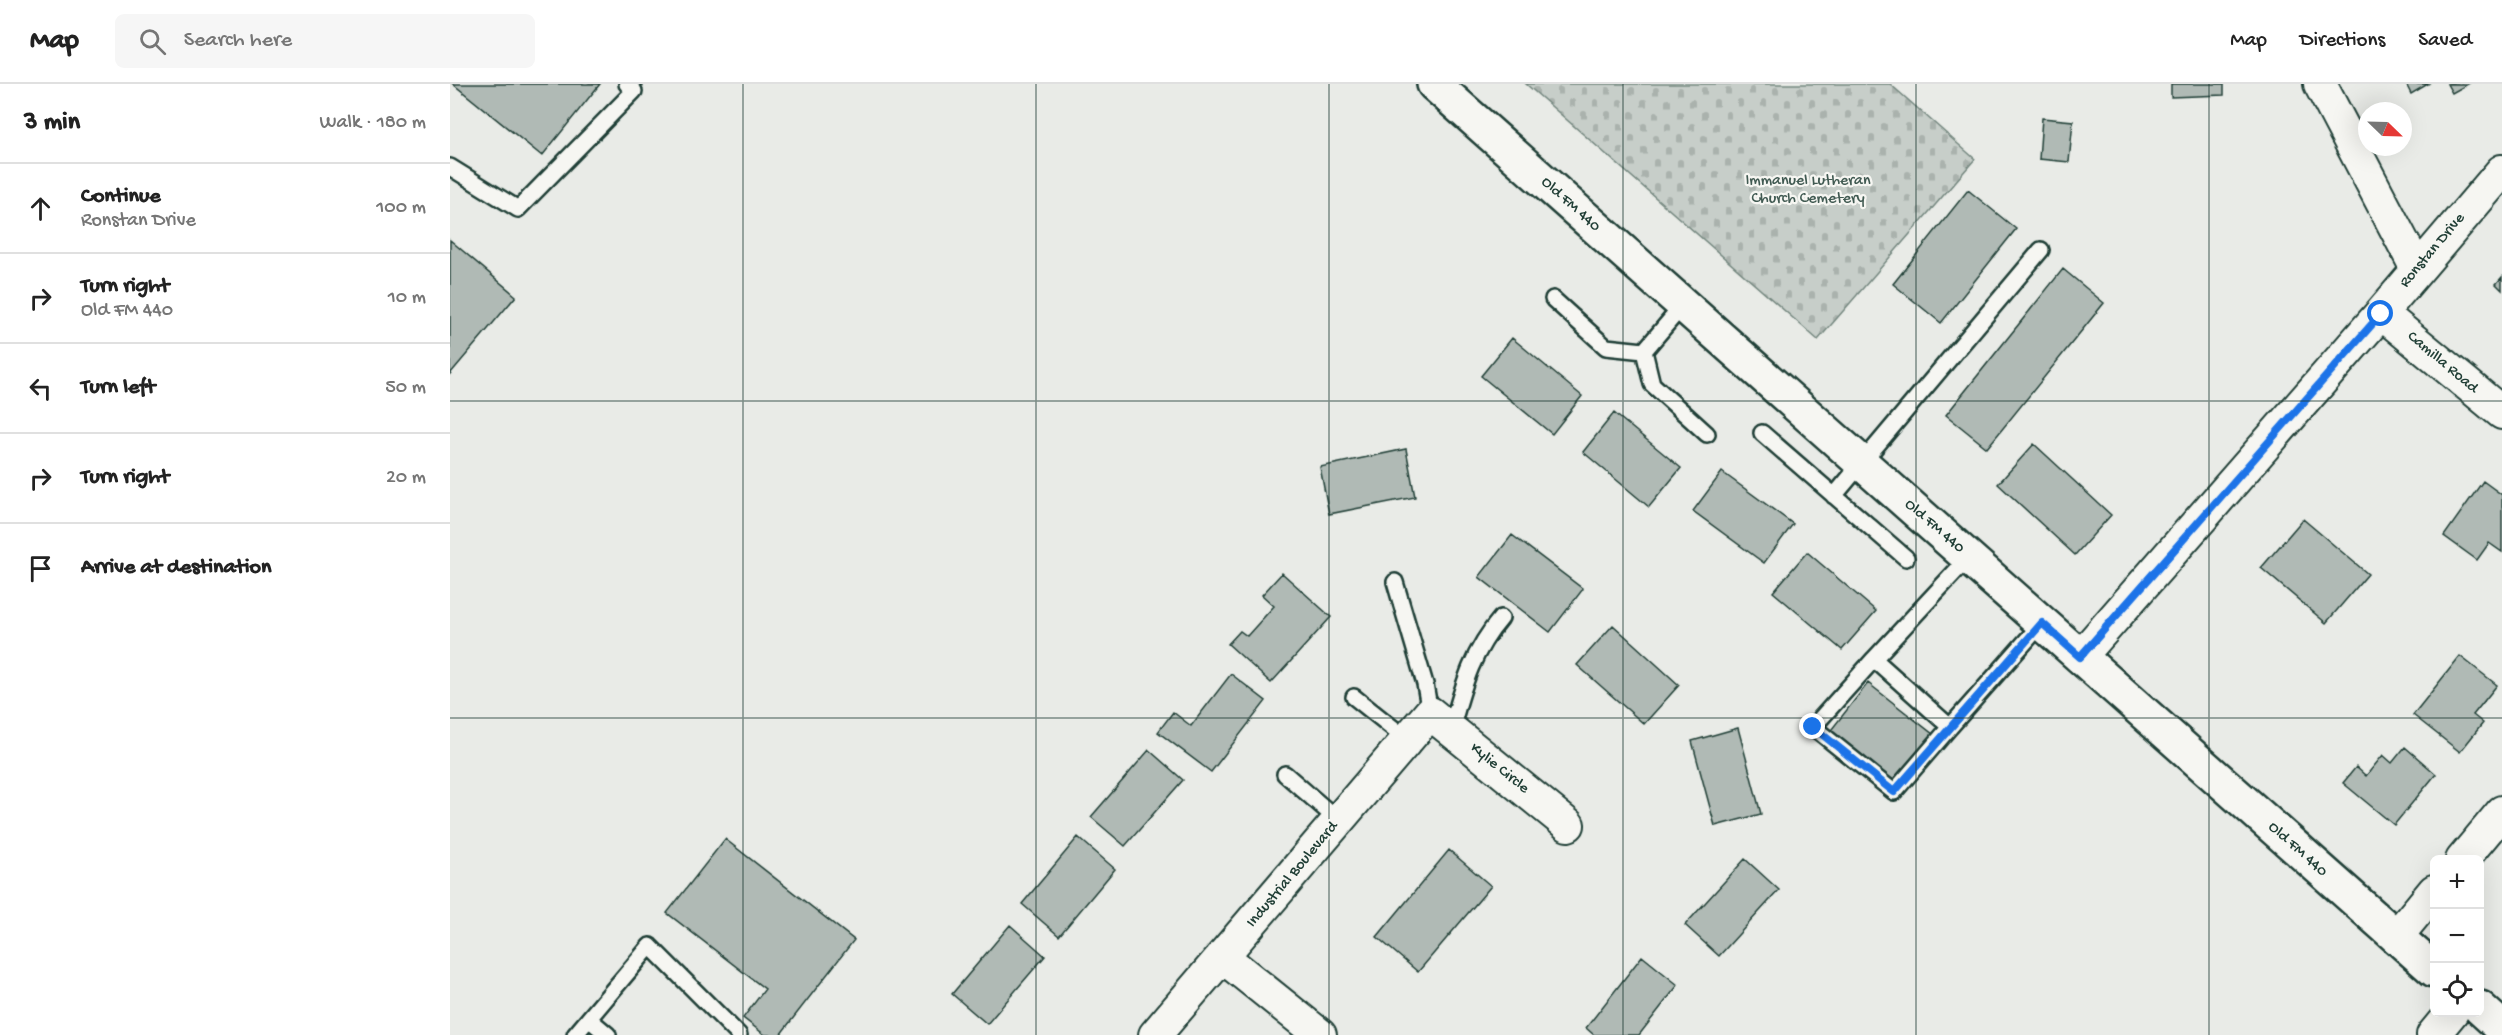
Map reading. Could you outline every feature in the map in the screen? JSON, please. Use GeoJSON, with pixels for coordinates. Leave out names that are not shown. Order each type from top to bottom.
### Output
{"type":"FeatureCollection","features":[{"type":"Feature","properties":{"kind":"street","name":"Old FM 440"},"geometry":{"type":"LineString","coordinates":[[1434,84],[2430,967]]}},
{"type":"Feature","properties":{"kind":"street"},"geometry":{"type":"LineString","coordinates":[[2320,84],[2417,269]]}},
{"type":"Feature","properties":{"kind":"street","name":"Ronstan Drive"},"geometry":{"type":"LineString","coordinates":[[2080,657],[2381,314],[2502,171]]}},
{"type":"Feature","properties":{"kind":"street","name":"Camilla Road"},"geometry":{"type":"LineString","coordinates":[[2381,314],[2502,413]]}},
{"type":"Feature","properties":{"kind":"street","name":"Industrial Boulevard"},"geometry":{"type":"LineString","coordinates":[[1155,1035],[1408,740],[1441,722]]}},
{"type":"Feature","properties":{"kind":"street","name":"Kylie Circle"},"geometry":{"type":"LineString","coordinates":[[1441,722],[1568,825]]}},
{"type":"Feature","properties":{"kind":"street"},"geometry":{"type":"LineString","coordinates":[[2466,855],[2502,812]]}},
{"type":"Feature","properties":{"kind":"street"},"geometry":{"type":"LineString","coordinates":[[2396,937],[2430,896]]}},
{"type":"Feature","properties":{"kind":"street"},"geometry":{"type":"LineString","coordinates":[[1223,957],[1320,1035]]}},
{"type":"Feature","properties":{"kind":"street"},"geometry":{"type":"LineString","coordinates":[[2484,1012],[2502,1028]]}},
{"type":"Feature","properties":{"kind":"street"},"geometry":{"type":"LineString","coordinates":[[2433,1035],[2448,1017]]}},
{"type":"Feature","properties":{"kind":"lane"},"geometry":{"type":"LineString","coordinates":[[450,167],[518,208],[633,91],[627,84]]}},
{"type":"Feature","properties":{"kind":"lane"},"geometry":{"type":"LineString","coordinates":[[1834,496],[2041,250]]}},
{"type":"Feature","properties":{"kind":"lane"},"geometry":{"type":"LineString","coordinates":[[1553,298],[1606,347],[1644,351]]}},
{"type":"Feature","properties":{"kind":"lane"},"geometry":{"type":"LineString","coordinates":[[1644,351],[1683,305]]}},
{"type":"Feature","properties":{"kind":"lane"},"geometry":{"type":"LineString","coordinates":[[1644,351],[1652,384],[1707,434]]}},
{"type":"Feature","properties":{"kind":"lane"},"geometry":{"type":"LineString","coordinates":[[1762,433],[1906,558]]}},
{"type":"Feature","properties":{"kind":"lane"},"geometry":{"type":"LineString","coordinates":[[1969,557],[1813,727],[1894,792],[2042,623]]}},
{"type":"Feature","properties":{"kind":"lane"},"geometry":{"type":"LineString","coordinates":[[1395,582],[1425,684],[1441,722]]}},
{"type":"Feature","properties":{"kind":"lane"},"geometry":{"type":"LineString","coordinates":[[1441,722],[1482,642],[1501,618]]}},
{"type":"Feature","properties":{"kind":"lane"},"geometry":{"type":"LineString","coordinates":[[1874,659],[1950,727]]}},
{"type":"Feature","properties":{"kind":"lane"},"geometry":{"type":"LineString","coordinates":[[1354,697],[1408,740]]}},
{"type":"Feature","properties":{"kind":"lane"},"geometry":{"type":"LineString","coordinates":[[1285,774],[1339,821]]}},
{"type":"Feature","properties":{"kind":"lane"},"geometry":{"type":"LineString","coordinates":[[575,1035],[650,946],[739,1035]]}},
{"type":"Feature","properties":{"kind":"lane"},"geometry":{"type":"LineString","coordinates":[[589,1019],[608,1035]]}},
{"type":"Feature","properties":{"kind":"green space","name":"Immanuel Lutheran Church Cemetery"},"geometry":{"type":"Polygon","coordinates":[[[1526,84],[1890,84],[1975,159],[1818,340],[1526,84]]]}},
{"type":"Feature","properties":{"kind":"building"},"geometry":{"type":"Polygon","coordinates":[[[453,84],[600,84],[542,156],[453,84]]]}},
{"type":"Feature","properties":{"kind":"building"},"geometry":{"type":"Polygon","coordinates":[[[2171,84],[2224,84],[2224,95],[2171,97],[2171,84]]]}},
{"type":"Feature","properties":{"kind":"building"},"geometry":{"type":"Polygon","coordinates":[[[2406,84],[2428,84],[2411,94],[2406,84]]]}},
{"type":"Feature","properties":{"kind":"building"},"geometry":{"type":"Polygon","coordinates":[[[2447,84],[2468,84],[2452,93],[2447,84]]]}},
{"type":"Feature","properties":{"kind":"building"},"geometry":{"type":"Polygon","coordinates":[[[2042,118],[2073,121],[2069,162],[2039,159],[2042,118]]]}},
{"type":"Feature","properties":{"kind":"building"},"geometry":{"type":"Polygon","coordinates":[[[1968,190],[2016,229],[1941,323],[1893,284],[1968,190]]]}},
{"type":"Feature","properties":{"kind":"building"},"geometry":{"type":"Polygon","coordinates":[[[450,240],[516,296],[450,374],[450,240]]]}},
{"type":"Feature","properties":{"kind":"building"},"geometry":{"type":"Polygon","coordinates":[[[2063,269],[2104,303],[1987,448],[1946,415],[2063,269]]]}},
{"type":"Feature","properties":{"kind":"building"},"geometry":{"type":"Polygon","coordinates":[[[2502,277],[2502,290],[2496,284],[2502,277]]]}},
{"type":"Feature","properties":{"kind":"building"},"geometry":{"type":"Polygon","coordinates":[[[1512,338],[1582,396],[1552,434],[1481,376],[1512,338]]]}},
{"type":"Feature","properties":{"kind":"building"},"geometry":{"type":"Polygon","coordinates":[[[1614,413],[1681,468],[1649,507],[1583,452],[1614,413]]]}},
{"type":"Feature","properties":{"kind":"building"},"geometry":{"type":"Polygon","coordinates":[[[2034,444],[2111,515],[2075,555],[1998,484],[2034,444]]]}},
{"type":"Feature","properties":{"kind":"building"},"geometry":{"type":"Polygon","coordinates":[[[1406,449],[1415,497],[1329,514],[1320,467],[1406,449]]]}},
{"type":"Feature","properties":{"kind":"building"},"geometry":{"type":"Polygon","coordinates":[[[1722,472],[1793,524],[1764,563],[1693,511],[1722,472]]]}},
{"type":"Feature","properties":{"kind":"building"},"geometry":{"type":"Polygon","coordinates":[[[2483,481],[2502,495],[2502,552],[2489,543],[2477,560],[2444,536],[2483,481]]]}},
{"type":"Feature","properties":{"kind":"building"},"geometry":{"type":"Polygon","coordinates":[[[2303,519],[2368,574],[2326,623],[2261,568],[2303,519]]]}},
{"type":"Feature","properties":{"kind":"building"},"geometry":{"type":"Polygon","coordinates":[[[1512,535],[1583,589],[1550,632],[1479,577],[1512,535]]]}},
{"type":"Feature","properties":{"kind":"building"},"geometry":{"type":"Polygon","coordinates":[[[1807,552],[1876,611],[1842,650],[1773,592],[1807,552]]]}},
{"type":"Feature","properties":{"kind":"building"},"geometry":{"type":"Polygon","coordinates":[[[1282,573],[1331,617],[1271,683],[1228,644],[1240,631],[1247,636],[1274,606],[1262,595],[1282,573]]]}},
{"type":"Feature","properties":{"kind":"building"},"geometry":{"type":"Polygon","coordinates":[[[1613,625],[1679,685],[1644,724],[1577,665],[1613,625]]]}},
{"type":"Feature","properties":{"kind":"building"},"geometry":{"type":"Polygon","coordinates":[[[2460,656],[2497,685],[2473,715],[2483,723],[2460,752],[2413,715],[2460,656]]]}},
{"type":"Feature","properties":{"kind":"building"},"geometry":{"type":"Polygon","coordinates":[[[1231,674],[1266,701],[1211,772],[1158,732],[1173,712],[1191,726],[1231,674]]]}},
{"type":"Feature","properties":{"kind":"building"},"geometry":{"type":"Polygon","coordinates":[[[1868,683],[1934,735],[1894,786],[1828,734],[1868,683]]]}},
{"type":"Feature","properties":{"kind":"building"},"geometry":{"type":"Polygon","coordinates":[[[1738,728],[1761,814],[1715,826],[1692,741],[1738,728]]]}},
{"type":"Feature","properties":{"kind":"building"},"geometry":{"type":"Polygon","coordinates":[[[2405,747],[2436,774],[2394,825],[2343,783],[2356,767],[2366,776],[2383,755],[2392,763],[2405,747]]]}},
{"type":"Feature","properties":{"kind":"building"},"geometry":{"type":"Polygon","coordinates":[[[1149,750],[1183,780],[1125,846],[1091,817],[1149,750]]]}},
{"type":"Feature","properties":{"kind":"building"},"geometry":{"type":"Polygon","coordinates":[[[1078,837],[1115,869],[1059,936],[1022,904],[1078,837]]]}},
{"type":"Feature","properties":{"kind":"building"},"geometry":{"type":"Polygon","coordinates":[[[725,839],[854,940],[780,1035],[765,1035],[743,1018],[765,989],[667,913],[725,839]]]}},
{"type":"Feature","properties":{"kind":"building"},"geometry":{"type":"Polygon","coordinates":[[[1449,850],[1491,886],[1418,972],[1377,937],[1449,850]]]}},
{"type":"Feature","properties":{"kind":"building"},"geometry":{"type":"Polygon","coordinates":[[[1745,859],[1779,890],[1719,956],[1685,925],[1745,859]]]}},
{"type":"Feature","properties":{"kind":"building"},"geometry":{"type":"Polygon","coordinates":[[[1010,925],[1045,956],[987,1024],[952,994],[1010,925]]]}},
{"type":"Feature","properties":{"kind":"building"},"geometry":{"type":"Polygon","coordinates":[[[1642,956],[1678,985],[1639,1035],[1594,1035],[1586,1028],[1642,956]]]}},
{"type":"Feature","properties":{"kind":"route"},"geometry":{"type":"LineString","coordinates":[[1813,727],[1894,792],[2042,623],[2080,657],[2381,314]]}}]}
